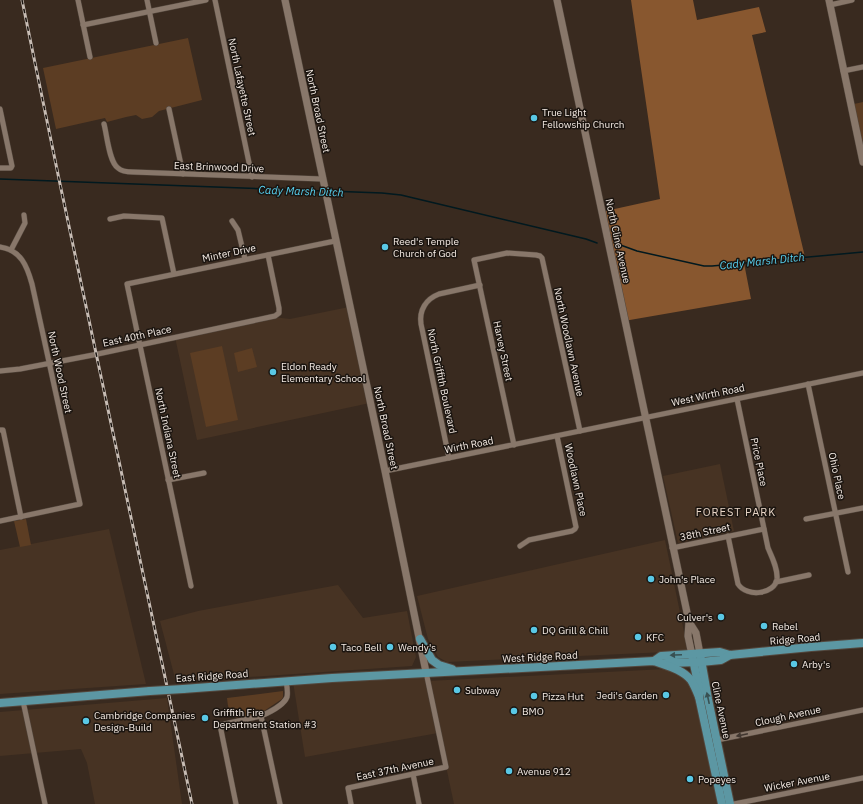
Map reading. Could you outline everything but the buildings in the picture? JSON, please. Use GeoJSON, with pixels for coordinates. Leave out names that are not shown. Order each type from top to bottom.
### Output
{"type":"FeatureCollection","features":[{"type":"Feature","properties":{"kind":"main road"},"geometry":{"type":"LineString","coordinates":[[420,640],[432,660],[459,671]]}},
{"type":"Feature","properties":{"kind":"main road","name":"Ridge Road"},"geometry":{"type":"LineString","coordinates":[[696,658],[721,660],[730,655],[811,647],[863,644]]}},
{"type":"Feature","properties":{"kind":"main road","name":"West Ridge Road"},"geometry":{"type":"LineString","coordinates":[[426,672],[658,662],[696,658]]}},
{"type":"Feature","properties":{"kind":"main road","name":"Cline Avenue"},"geometry":{"type":"LineString","coordinates":[[696,658],[699,697],[722,804]]}},
{"type":"Feature","properties":{"kind":"main road","name":"Cline Avenue"},"geometry":{"type":"LineString","coordinates":[[696,658],[717,740],[730,804]]}},
{"type":"Feature","properties":{"kind":"main road"},"geometry":{"type":"LineString","coordinates":[[658,662],[677,669],[690,678],[699,697]]}},
{"type":"Feature","properties":{"kind":"main road","name":"East Ridge Road"},"geometry":{"type":"LineString","coordinates":[[0,703],[426,672]]}},
{"type":"Feature","properties":{"kind":"street"},"geometry":{"type":"LineString","coordinates":[[78,0],[90,57]]}},
{"type":"Feature","properties":{"kind":"street"},"geometry":{"type":"LineString","coordinates":[[147,0],[156,43]]}},
{"type":"Feature","properties":{"kind":"street"},"geometry":{"type":"LineString","coordinates":[[83,25],[206,0]]}},
{"type":"Feature","properties":{"kind":"street","name":"North Lafayette Street"},"geometry":{"type":"LineString","coordinates":[[215,0],[252,177]]}},
{"type":"Feature","properties":{"kind":"street","name":"North Broad Street"},"geometry":{"type":"LineString","coordinates":[[284,0],[385,471],[446,767]]}},
{"type":"Feature","properties":{"kind":"street","name":"North Cline Avenue"},"geometry":{"type":"LineString","coordinates":[[557,0],[659,486]]}},
{"type":"Feature","properties":{"kind":"street"},"geometry":{"type":"LineString","coordinates":[[852,0],[829,2],[863,162]]}},
{"type":"Feature","properties":{"kind":"street"},"geometry":{"type":"LineString","coordinates":[[843,71],[863,68]]}},
{"type":"Feature","properties":{"kind":"street"},"geometry":{"type":"LineString","coordinates":[[0,109],[12,164],[9,168],[0,168]]}},
{"type":"Feature","properties":{"kind":"street"},"geometry":{"type":"LineString","coordinates":[[170,109],[183,174]]}},
{"type":"Feature","properties":{"kind":"street","name":"East Brinwood Drive"},"geometry":{"type":"LineString","coordinates":[[104,124],[112,158],[117,168],[124,171],[323,182]]}},
{"type":"Feature","properties":{"kind":"street"},"geometry":{"type":"LineString","coordinates":[[0,247],[11,250],[25,223],[24,215]]}},
{"type":"Feature","properties":{"kind":"street"},"geometry":{"type":"LineString","coordinates":[[110,219],[124,216],[162,218],[174,274]]}},
{"type":"Feature","properties":{"kind":"street"},"geometry":{"type":"LineString","coordinates":[[232,221],[238,230],[245,259]]}},
{"type":"Feature","properties":{"kind":"street","name":"Minter Drive"},"geometry":{"type":"LineString","coordinates":[[127,284],[336,241]]}},
{"type":"Feature","properties":{"kind":"street","name":"North Wood Street"},"geometry":{"type":"LineString","coordinates":[[11,250],[25,264],[32,284],[80,504],[21,517]]}},
{"type":"Feature","properties":{"kind":"street","name":"North Woodlawn Avenue"},"geometry":{"type":"LineString","coordinates":[[474,260],[507,254],[540,256],[580,431]]}},
{"type":"Feature","properties":{"kind":"street","name":"East 40th Place"},"geometry":{"type":"LineString","coordinates":[[0,371],[20,369],[273,317],[277,315],[279,308],[268,255]]}},
{"type":"Feature","properties":{"kind":"street","name":"Harvey Street"},"geometry":{"type":"LineString","coordinates":[[474,260],[514,445]]}},
{"type":"Feature","properties":{"kind":"street","name":"North Indiana Street"},"geometry":{"type":"LineString","coordinates":[[127,284],[191,586]]}},
{"type":"Feature","properties":{"kind":"street","name":"North Griffith Boulevard"},"geometry":{"type":"LineString","coordinates":[[449,458],[420,315],[423,307],[434,296],[480,285]]}},
{"type":"Feature","properties":{"kind":"street","name":"West Wirth Road"},"geometry":{"type":"LineString","coordinates":[[557,436],[863,373]]}},
{"type":"Feature","properties":{"kind":"street","name":"Ohio Place"},"geometry":{"type":"LineString","coordinates":[[808,384],[848,572]]}},
{"type":"Feature","properties":{"kind":"street","name":"Price Place"},"geometry":{"type":"LineString","coordinates":[[737,398],[768,548],[774,562],[777,577],[776,582]]}},
{"type":"Feature","properties":{"kind":"street"},"geometry":{"type":"LineString","coordinates":[[0,521],[21,517],[1,430]]}},
{"type":"Feature","properties":{"kind":"street","name":"Wirth Road"},"geometry":{"type":"LineString","coordinates":[[385,471],[557,436]]}},
{"type":"Feature","properties":{"kind":"street","name":"Woodlawn Place"},"geometry":{"type":"LineString","coordinates":[[520,546],[529,540],[572,532],[576,528],[557,436]]}},
{"type":"Feature","properties":{"kind":"street"},"geometry":{"type":"LineString","coordinates":[[168,480],[204,473]]}},
{"type":"Feature","properties":{"kind":"street","name":"Cline Avenue"},"geometry":{"type":"LineString","coordinates":[[659,486],[689,622],[688,636],[696,658]]}},
{"type":"Feature","properties":{"kind":"street"},"geometry":{"type":"LineString","coordinates":[[806,519],[863,508]]}},
{"type":"Feature","properties":{"kind":"street","name":"38th Street"},"geometry":{"type":"LineString","coordinates":[[672,548],[764,529]]}},
{"type":"Feature","properties":{"kind":"street"},"geometry":{"type":"LineString","coordinates":[[728,536],[738,584],[741,588],[750,593],[762,592],[773,586],[776,582],[809,575]]}},
{"type":"Feature","properties":{"kind":"street"},"geometry":{"type":"LineString","coordinates":[[236,804],[220,725],[261,716],[284,702],[287,697],[286,681]]}},
{"type":"Feature","properties":{"kind":"street"},"geometry":{"type":"LineString","coordinates":[[23,702],[45,804]]}},
{"type":"Feature","properties":{"kind":"street","name":"Clough Avenue"},"geometry":{"type":"LineString","coordinates":[[717,740],[863,710]]}},
{"type":"Feature","properties":{"kind":"street"},"geometry":{"type":"LineString","coordinates":[[261,716],[280,804]]}},
{"type":"Feature","properties":{"kind":"street","name":"East 37th Avenue"},"geometry":{"type":"LineString","coordinates":[[351,804],[348,788],[446,767]]}},
{"type":"Feature","properties":{"kind":"street"},"geometry":{"type":"LineString","coordinates":[[413,774],[419,804]]}},
{"type":"Feature","properties":{"kind":"street","name":"Wicker Avenue"},"geometry":{"type":"LineString","coordinates":[[734,804],[863,778]]}},
{"type":"Feature","properties":{"kind":"shaded area"},"geometry":{"type":"Polygon","coordinates":[[[631,0],[693,0],[697,20],[759,7],[766,32],[752,35],[805,257],[744,263],[751,299],[624,321],[601,212],[660,199],[631,0]]]}},
{"type":"Feature","properties":{"kind":"shaded area"},"geometry":{"type":"Polygon","coordinates":[[[188,38],[202,100],[159,111],[152,117],[142,119],[136,115],[107,122],[105,118],[56,129],[43,68],[188,38]]]}},
{"type":"Feature","properties":{"kind":"shaded area"},"geometry":{"type":"Polygon","coordinates":[[[863,102],[863,147],[854,104],[863,102]]]}},
{"type":"Feature","properties":{"kind":"shaded area","name":"Eldon Ready Elementary School"},"geometry":{"type":"Polygon","coordinates":[[[349,307],[370,403],[197,440],[175,337],[273,317],[290,319],[349,307]]]}},
{"type":"Feature","properties":{"kind":"shaded area"},"geometry":{"type":"Polygon","coordinates":[[[222,346],[238,420],[206,427],[190,353],[222,346]]]}},
{"type":"Feature","properties":{"kind":"shaded area"},"geometry":{"type":"Polygon","coordinates":[[[252,348],[257,367],[238,372],[234,353],[252,348]]]}},
{"type":"Feature","properties":{"kind":"shaded area"},"geometry":{"type":"Polygon","coordinates":[[[720,464],[734,531],[678,543],[663,476],[720,464]]]}},
{"type":"Feature","properties":{"kind":"shaded area"},"geometry":{"type":"Polygon","coordinates":[[[26,519],[31,545],[20,547],[14,521],[26,519]]]}},
{"type":"Feature","properties":{"kind":"shaded area"},"geometry":{"type":"Polygon","coordinates":[[[109,529],[146,684],[0,694],[0,550],[109,529]]]}},
{"type":"Feature","properties":{"kind":"shaded area"},"geometry":{"type":"Polygon","coordinates":[[[665,540],[688,651],[447,662],[438,657],[428,639],[417,596],[665,540]]]}},
{"type":"Feature","properties":{"kind":"shaded area"},"geometry":{"type":"Polygon","coordinates":[[[338,585],[363,618],[407,611],[416,657],[412,666],[176,682],[160,621],[198,611],[338,585]]]}},
{"type":"Feature","properties":{"kind":"shaded area"},"geometry":{"type":"Polygon","coordinates":[[[666,669],[675,671],[691,683],[717,804],[454,804],[428,681],[666,669]]]}},
{"type":"Feature","properties":{"kind":"shaded area"},"geometry":{"type":"Polygon","coordinates":[[[425,674],[438,733],[305,757],[293,682],[425,674]]]}},
{"type":"Feature","properties":{"kind":"shaded area"},"geometry":{"type":"Polygon","coordinates":[[[283,691],[282,699],[261,713],[237,718],[229,710],[227,698],[283,691]]]}},
{"type":"Feature","properties":{"kind":"shaded area"},"geometry":{"type":"Polygon","coordinates":[[[167,698],[182,804],[95,804],[87,763],[81,749],[0,756],[0,712],[167,698]]]}},
{"type":"Feature","properties":{"kind":"waterway","name":"Cady Marsh Ditch"},"geometry":{"type":"LineString","coordinates":[[0,179],[324,191]]}},
{"type":"Feature","properties":{"kind":"waterway","name":"Cady Marsh Ditch"},"geometry":{"type":"LineString","coordinates":[[328,191],[401,195],[586,239],[597,243]]}},
{"type":"Feature","properties":{"kind":"waterway","name":"Cady Marsh Ditch"},"geometry":{"type":"LineString","coordinates":[[615,243],[637,251],[704,266],[863,252]]}},
{"type":"Feature","properties":{"kind":"railway"},"geometry":{"type":"LineString","coordinates":[[22,0],[192,804]]}},
{"type":"Feature","properties":{"kind":"place","name":"True Light Fellowship Church"},"geometry":{"type":"Point","coordinates":[534,118]}},
{"type":"Feature","properties":{"kind":"place","name":"Reed's Temple Church of God"},"geometry":{"type":"Point","coordinates":[385,247]}},
{"type":"Feature","properties":{"kind":"place","name":"Eldon Ready Elementary School"},"geometry":{"type":"Point","coordinates":[273,372]}},
{"type":"Feature","properties":{"kind":"place","name":"John's Place"},"geometry":{"type":"Point","coordinates":[651,579]}},
{"type":"Feature","properties":{"kind":"place","name":"Culver's"},"geometry":{"type":"Point","coordinates":[721,617]}},
{"type":"Feature","properties":{"kind":"place","name":"Rebel"},"geometry":{"type":"Point","coordinates":[764,626]}},
{"type":"Feature","properties":{"kind":"place","name":"DQ Grill & Chill"},"geometry":{"type":"Point","coordinates":[534,630]}},
{"type":"Feature","properties":{"kind":"place","name":"KFC"},"geometry":{"type":"Point","coordinates":[638,637]}},
{"type":"Feature","properties":{"kind":"place","name":"Taco Bell"},"geometry":{"type":"Point","coordinates":[333,647]}},
{"type":"Feature","properties":{"kind":"place","name":"Wendy's"},"geometry":{"type":"Point","coordinates":[390,647]}},
{"type":"Feature","properties":{"kind":"place","name":"Arby's"},"geometry":{"type":"Point","coordinates":[794,664]}},
{"type":"Feature","properties":{"kind":"place","name":"Subway"},"geometry":{"type":"Point","coordinates":[457,690]}},
{"type":"Feature","properties":{"kind":"place","name":"Jedi's Garden"},"geometry":{"type":"Point","coordinates":[666,695]}},
{"type":"Feature","properties":{"kind":"place","name":"Pizza Hut"},"geometry":{"type":"Point","coordinates":[534,696]}},
{"type":"Feature","properties":{"kind":"place","name":"BMO"},"geometry":{"type":"Point","coordinates":[514,711]}},
{"type":"Feature","properties":{"kind":"place","name":"Griffith Fire Department Station #3"},"geometry":{"type":"Point","coordinates":[205,718]}},
{"type":"Feature","properties":{"kind":"place","name":"Cambridge Companies Design-Build"},"geometry":{"type":"Point","coordinates":[86,721]}},
{"type":"Feature","properties":{"kind":"place","name":"Avenue 912"},"geometry":{"type":"Point","coordinates":[509,771]}},
{"type":"Feature","properties":{"kind":"place","name":"Popeyes"},"geometry":{"type":"Point","coordinates":[690,779]}},
{"type":"Feature","properties":{"kind":"district","name":"FOREST PARK"},"geometry":{"type":"Point","coordinates":[736,512]}}]}
